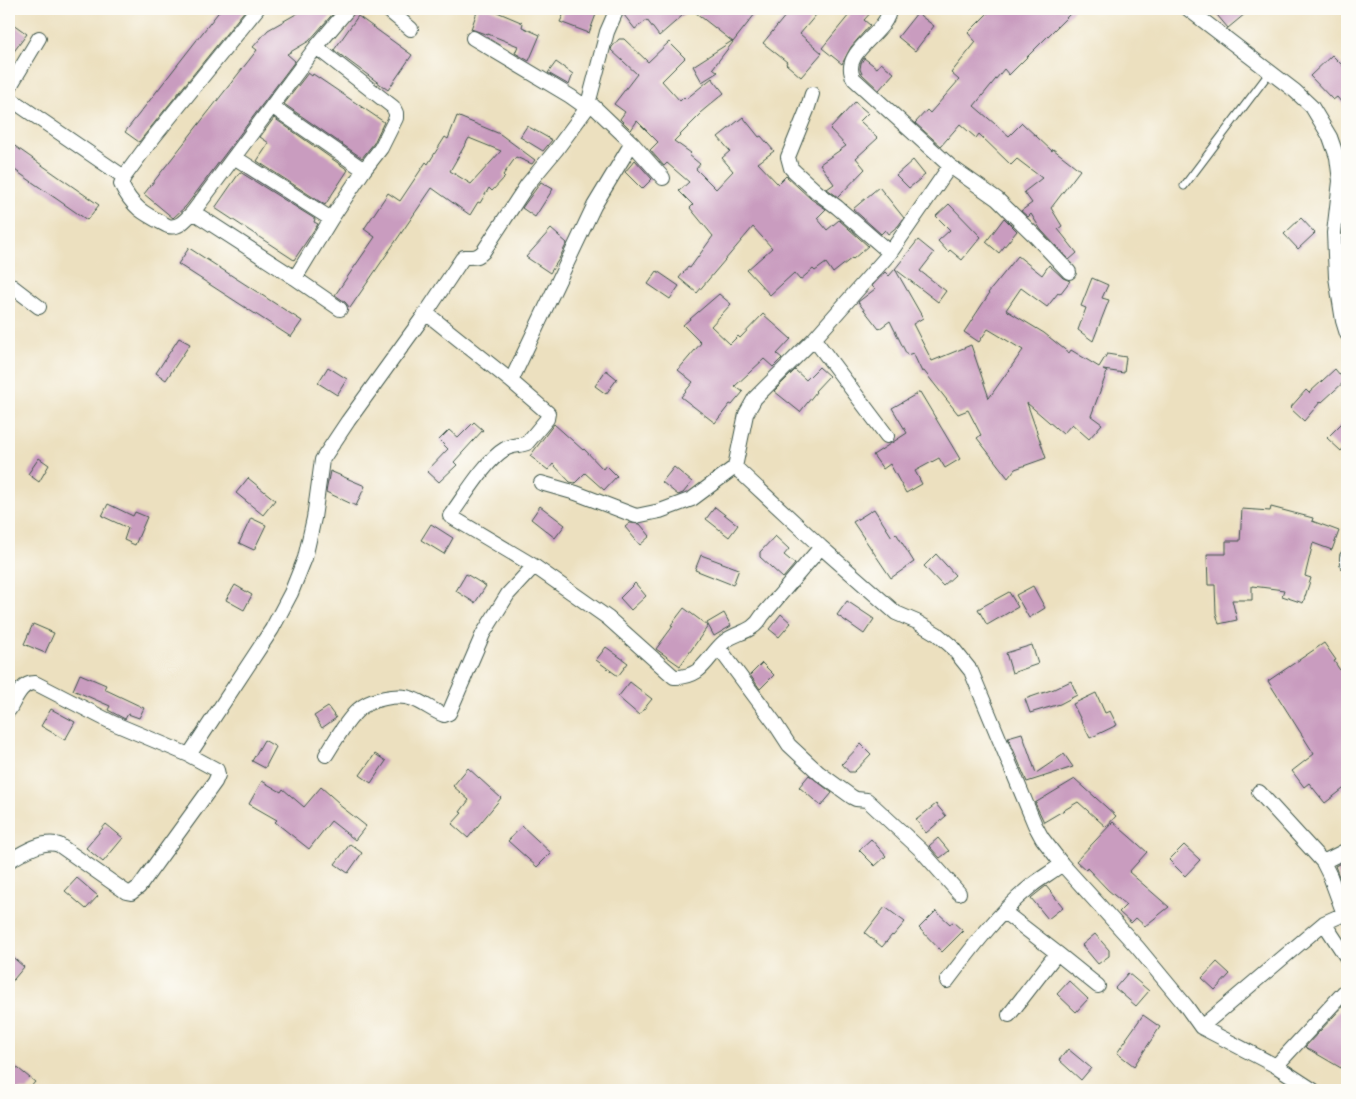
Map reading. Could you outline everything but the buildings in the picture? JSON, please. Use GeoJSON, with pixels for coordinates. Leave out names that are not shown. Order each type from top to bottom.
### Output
{"type":"FeatureCollection","features":[{"type":"Feature","properties":{"kind":"street"},"geometry":{"type":"LineString","coordinates":[[257,9],[150,143],[124,177],[121,184],[132,203],[144,213],[168,226],[177,226],[193,212],[316,47],[348,9]]}},
{"type":"Feature","properties":{"kind":"street"},"geometry":{"type":"LineString","coordinates":[[389,9],[411,29]]}},
{"type":"Feature","properties":{"kind":"street"},"geometry":{"type":"LineString","coordinates":[[189,755],[272,629],[290,593],[305,558],[314,518],[322,460],[426,314],[462,259],[464,257],[472,258],[478,256],[483,252],[527,185],[556,150],[588,105],[607,32],[617,9]]}},
{"type":"Feature","properties":{"kind":"street"},"geometry":{"type":"LineString","coordinates":[[889,9],[889,13],[884,21],[850,64],[852,75],[858,83],[950,166],[997,199],[1069,272]]}},
{"type":"Feature","properties":{"kind":"street"},"geometry":{"type":"LineString","coordinates":[[1188,9],[1295,91],[1312,107],[1330,137],[1337,157],[1340,181],[1334,233],[1336,277],[1347,334]]}},
{"type":"Feature","properties":{"kind":"street"},"geometry":{"type":"LineString","coordinates":[[9,88],[39,38]]}},
{"type":"Feature","properties":{"kind":"street"},"geometry":{"type":"LineString","coordinates":[[473,38],[588,105],[632,143],[663,178]]}},
{"type":"Feature","properties":{"kind":"street"},"geometry":{"type":"LineString","coordinates":[[295,278],[331,219],[381,148],[395,121],[396,113],[393,107],[316,47]]}},
{"type":"Feature","properties":{"kind":"street"},"geometry":{"type":"LineString","coordinates":[[812,94],[788,157],[791,168],[890,253]]}},
{"type":"Feature","properties":{"kind":"street"},"geometry":{"type":"LineString","coordinates":[[9,98],[124,177]]}},
{"type":"Feature","properties":{"kind":"street"},"geometry":{"type":"LineString","coordinates":[[273,107],[364,170]]}},
{"type":"Feature","properties":{"kind":"street"},"geometry":{"type":"LineString","coordinates":[[511,381],[594,206],[632,143]]}},
{"type":"Feature","properties":{"kind":"street"},"geometry":{"type":"LineString","coordinates":[[234,156],[331,219]]}},
{"type":"Feature","properties":{"kind":"street"},"geometry":{"type":"LineString","coordinates":[[541,482],[636,516],[660,511],[692,499],[735,467],[746,414],[756,398],[814,338],[890,253],[950,166]]}},
{"type":"Feature","properties":{"kind":"street"},"geometry":{"type":"LineString","coordinates":[[193,212],[340,309]]}},
{"type":"Feature","properties":{"kind":"street"},"geometry":{"type":"LineString","coordinates":[[9,284],[39,307]]}},
{"type":"Feature","properties":{"kind":"street"},"geometry":{"type":"LineString","coordinates":[[426,314],[511,381],[548,413],[547,419],[528,443],[512,445],[490,461],[450,516],[534,566],[608,618],[674,677],[688,676],[704,666],[729,639],[757,625],[762,616],[820,547]]}},
{"type":"Feature","properties":{"kind":"street"},"geometry":{"type":"LineString","coordinates":[[814,338],[887,436]]}},
{"type":"Feature","properties":{"kind":"street"},"geometry":{"type":"LineString","coordinates":[[735,467],[820,547],[896,613],[937,634],[951,646],[971,671],[1042,838],[1062,864],[1138,948],[1201,1027],[1276,1066],[1313,1090]]}},
{"type":"Feature","properties":{"kind":"street"},"geometry":{"type":"LineString","coordinates":[[1347,557],[1347,563]]}},
{"type":"Feature","properties":{"kind":"street"},"geometry":{"type":"LineString","coordinates":[[326,755],[359,709],[385,697],[404,696],[414,699],[444,715],[449,713],[483,634],[508,594],[534,566]]}},
{"type":"Feature","properties":{"kind":"street"},"geometry":{"type":"LineString","coordinates":[[719,648],[796,752],[819,773],[856,800],[867,800],[921,850],[959,894]]}},
{"type":"Feature","properties":{"kind":"street"},"geometry":{"type":"LineString","coordinates":[[9,710],[24,686],[31,682],[113,723],[189,755],[218,770],[215,782],[139,887],[131,893],[126,892],[54,843],[30,849],[9,861]]}},
{"type":"Feature","properties":{"kind":"street"},"geometry":{"type":"LineString","coordinates":[[1201,1027],[1324,923],[1346,914],[1323,862],[1259,792]]}},
{"type":"Feature","properties":{"kind":"street"},"geometry":{"type":"LineString","coordinates":[[1323,862],[1347,850]]}},
{"type":"Feature","properties":{"kind":"street"},"geometry":{"type":"LineString","coordinates":[[947,981],[1004,912],[1030,887],[1062,864]]}},
{"type":"Feature","properties":{"kind":"street"},"geometry":{"type":"LineString","coordinates":[[1004,912],[1098,986]]}},
{"type":"Feature","properties":{"kind":"street"},"geometry":{"type":"LineString","coordinates":[[1324,923],[1347,958]]}},
{"type":"Feature","properties":{"kind":"street"},"geometry":{"type":"LineString","coordinates":[[1009,1015],[1057,953]]}},
{"type":"Feature","properties":{"kind":"street"},"geometry":{"type":"LineString","coordinates":[[1276,1066],[1347,989]]}},
{"type":"Feature","properties":{"kind":"lane"},"geometry":{"type":"LineString","coordinates":[[1184,186],[1270,72]]}}]}
